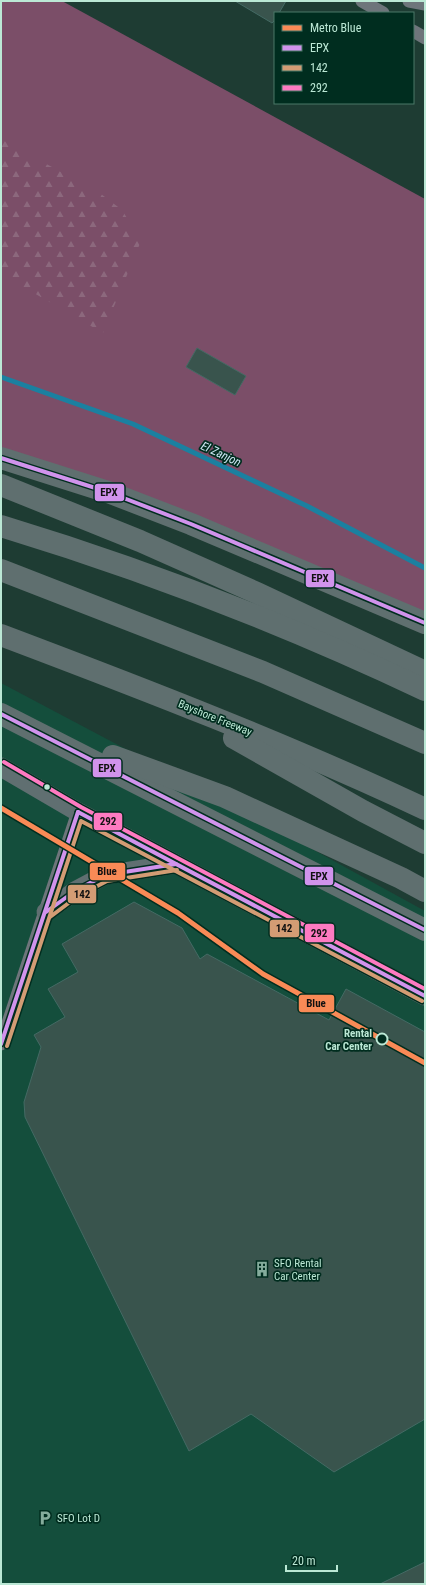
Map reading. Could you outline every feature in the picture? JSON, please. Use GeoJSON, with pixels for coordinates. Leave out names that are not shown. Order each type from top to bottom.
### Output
{"type":"FeatureCollection","features":[{"type":"Feature","properties":{"kind":"highway"},"geometry":{"type":"LineString","coordinates":[[1,458],[108,492],[191,524],[425,623]]}},
{"type":"Feature","properties":{"kind":"highway"},"geometry":{"type":"LineString","coordinates":[[1,485],[140,541],[257,593],[425,672]]}},
{"type":"Feature","properties":{"kind":"highway"},"geometry":{"type":"LineString","coordinates":[[191,524],[425,639]]}},
{"type":"Feature","properties":{"kind":"highway"},"geometry":{"type":"LineString","coordinates":[[1,526],[131,569],[214,600],[316,640],[425,690]]}},
{"type":"Feature","properties":{"kind":"highway"},"geometry":{"type":"LineString","coordinates":[[1,570],[263,672],[425,743]]}},
{"type":"Feature","properties":{"kind":"highway","name":"Bayshore Freeway"},"geometry":{"type":"LineString","coordinates":[[1,635],[299,752],[425,809]]}},
{"type":"Feature","properties":{"kind":"highway"},"geometry":{"type":"LineString","coordinates":[[156,695],[362,811],[425,843]]}},
{"type":"Feature","properties":{"kind":"highway"},"geometry":{"type":"LineString","coordinates":[[1,712],[138,766],[225,797],[394,875],[425,891]]}},
{"type":"Feature","properties":{"kind":"highway"},"geometry":{"type":"LineString","coordinates":[[1,712],[425,930]]}},
{"type":"Feature","properties":{"kind":"highway"},"geometry":{"type":"LineString","coordinates":[[138,766],[425,904]]}},
{"type":"Feature","properties":{"kind":"street"},"geometry":{"type":"LineString","coordinates":[[362,1],[381,12]]}},
{"type":"Feature","properties":{"kind":"street"},"geometry":{"type":"LineString","coordinates":[[409,1],[425,4]]}},
{"type":"Feature","properties":{"kind":"street"},"geometry":{"type":"LineString","coordinates":[[414,32],[425,38]]}},
{"type":"Feature","properties":{"kind":"street"},"geometry":{"type":"LineString","coordinates":[[1,767],[78,812],[425,996]]}},
{"type":"Feature","properties":{"kind":"street"},"geometry":{"type":"LineString","coordinates":[[1,1044],[78,812]]}},
{"type":"Feature","properties":{"kind":"street"},"geometry":{"type":"LineString","coordinates":[[46,912],[75,891],[105,875],[176,864]]}},
{"type":"Feature","properties":{"kind":"shaded area"},"geometry":{"type":"Polygon","coordinates":[[[1,683],[239,809],[425,911],[425,1584],[1,1584],[1,683]]]}},
{"type":"Feature","properties":{"kind":"green space"},"geometry":{"type":"Polygon","coordinates":[[[1,1],[62,1],[425,199],[425,628],[1,450],[1,1]]]}},
{"type":"Feature","properties":{"kind":"green space"},"geometry":{"type":"Polygon","coordinates":[[[1,139],[101,194],[122,210],[141,241],[103,333],[1,274],[1,139]]]}},
{"type":"Feature","properties":{"kind":"building"},"geometry":{"type":"Polygon","coordinates":[[[235,1],[286,1],[280,12],[274,12],[274,21],[272,23],[235,1]]]}},
{"type":"Feature","properties":{"kind":"building"},"geometry":{"type":"Polygon","coordinates":[[[197,348],[246,376],[235,395],[186,367],[197,348]]]}},
{"type":"Feature","properties":{"kind":"building","name":"SFO Rental Car Center"},"geometry":{"type":"Polygon","coordinates":[[[134,902],[182,928],[200,959],[207,954],[329,1020],[346,989],[425,1032],[425,1419],[334,1472],[251,1414],[189,1451],[25,1117],[24,1102],[41,1047],[34,1035],[65,1017],[48,989],[78,972],[62,944],[134,902]]]}},
{"type":"Feature","properties":{"kind":"building"},"geometry":{"type":"Polygon","coordinates":[[[425,1562],[425,1584],[380,1584],[425,1562]]]}},
{"type":"Feature","properties":{"kind":"waterway","name":"El Zanjon"},"geometry":{"type":"LineString","coordinates":[[1,377],[133,424],[307,506],[425,568]]}},
{"type":"Feature","properties":{"kind":"metro line","name":"Blue"},"geometry":{"type":"LineString","coordinates":[[1,808],[178,913],[263,974],[425,1063]]}},
{"type":"Feature","properties":{"kind":"transit line","name":"EPX"},"geometry":{"type":"LineString","coordinates":[[1,458],[108,492],[191,524],[425,623]]}},
{"type":"Feature","properties":{"kind":"transit line","name":"EPX"},"geometry":{"type":"LineString","coordinates":[[1,714],[425,930]]}},
{"type":"Feature","properties":{"kind":"transit line","name":"292"},"geometry":{"type":"LineString","coordinates":[[4,762],[81,807],[425,989]]}},
{"type":"Feature","properties":{"kind":"transit line","name":"EPX"},"geometry":{"type":"LineString","coordinates":[[78,812],[425,996]]}},
{"type":"Feature","properties":{"kind":"transit line","name":"EPX"},"geometry":{"type":"LineString","coordinates":[[1,1044],[78,812]]}},
{"type":"Feature","properties":{"kind":"transit line","name":"142"},"geometry":{"type":"LineString","coordinates":[[7,1046],[81,821],[422,1001]]}},
{"type":"Feature","properties":{"kind":"transit line","name":"EPX"},"geometry":{"type":"LineString","coordinates":[[46,912],[75,891],[105,875],[176,864]]}},
{"type":"Feature","properties":{"kind":"transit line","name":"142"},"geometry":{"type":"LineString","coordinates":[[50,917],[78,896],[107,881],[177,870]]}},
{"type":"Feature","properties":{"kind":"place","name":"Rental Car Center"},"geometry":{"type":"Point","coordinates":[382,1039]}},
{"type":"Feature","properties":{"kind":"place","name":"SFO Rental Car Center"},"geometry":{"type":"Point","coordinates":[262,1269]}},
{"type":"Feature","properties":{"kind":"place","name":"SFO Lot D"},"geometry":{"type":"Point","coordinates":[45,1518]}}]}
